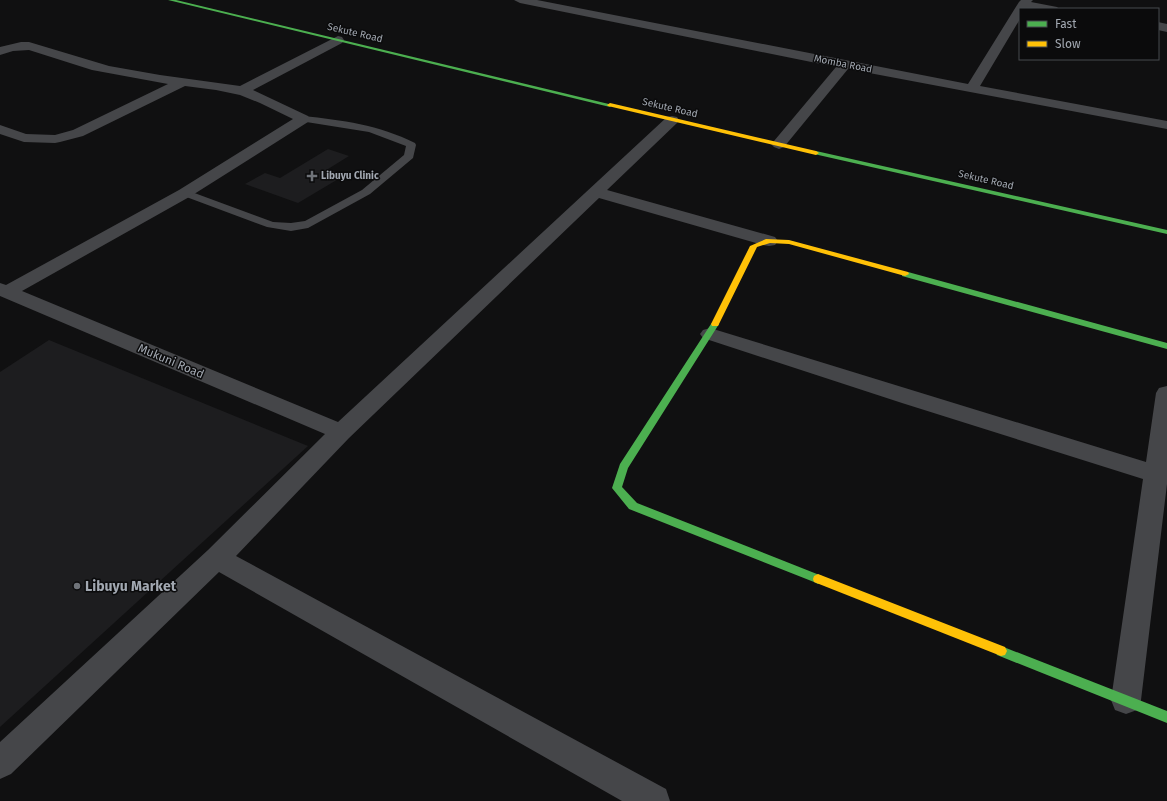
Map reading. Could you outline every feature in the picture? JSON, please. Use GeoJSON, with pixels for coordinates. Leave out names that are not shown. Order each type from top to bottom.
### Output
{"type":"FeatureCollection","features":[{"type":"Feature","properties":{"kind":"street","name":"Sekute Road"},"geometry":{"type":"LineString","coordinates":[[170,0],[184,1],[338,40],[672,120],[1167,232]]}},
{"type":"Feature","properties":{"kind":"street","name":"Momba Road"},"geometry":{"type":"LineString","coordinates":[[525,0],[845,64],[1167,125]]}},
{"type":"Feature","properties":{"kind":"street"},"geometry":{"type":"LineString","coordinates":[[1025,2],[1050,8]]}},
{"type":"Feature","properties":{"kind":"street"},"geometry":{"type":"LineString","coordinates":[[973,88],[1019,12]]}},
{"type":"Feature","properties":{"kind":"street"},"geometry":{"type":"LineString","coordinates":[[241,91],[338,40]]}},
{"type":"Feature","properties":{"kind":"street"},"geometry":{"type":"LineString","coordinates":[[0,51],[13,46],[38,46],[68,59],[96,67],[138,76],[241,91],[260,97],[303,118]]}},
{"type":"Feature","properties":{"kind":"street"},"geometry":{"type":"LineString","coordinates":[[778,144],[845,64]]}},
{"type":"Feature","properties":{"kind":"street"},"geometry":{"type":"LineString","coordinates":[[0,129],[24,138],[56,139],[78,133],[183,82]]}},
{"type":"Feature","properties":{"kind":"street"},"geometry":{"type":"LineString","coordinates":[[4,291],[185,193],[303,118]]}},
{"type":"Feature","properties":{"kind":"street"},"geometry":{"type":"LineString","coordinates":[[0,763],[217,558],[341,432],[672,120]]}},
{"type":"Feature","properties":{"kind":"street"},"geometry":{"type":"LineString","coordinates":[[594,192],[769,240],[790,242],[1167,346]]}},
{"type":"Feature","properties":{"kind":"street"},"geometry":{"type":"LineString","coordinates":[[769,240],[754,246],[710,334],[623,467],[617,488],[633,506],[1167,717]]}},
{"type":"Feature","properties":{"kind":"street","name":"Mukuni Road"},"geometry":{"type":"LineString","coordinates":[[4,291],[341,432]]}},
{"type":"Feature","properties":{"kind":"street"},"geometry":{"type":"LineString","coordinates":[[710,334],[910,398],[1157,474]]}},
{"type":"Feature","properties":{"kind":"street"},"geometry":{"type":"LineString","coordinates":[[1126,700],[1167,393]]}},
{"type":"Feature","properties":{"kind":"street"},"geometry":{"type":"LineString","coordinates":[[217,558],[654,801]]}},
{"type":"Feature","properties":{"kind":"lane"},"geometry":{"type":"LineString","coordinates":[[185,193],[271,225],[290,228],[308,224],[366,192],[410,156],[411,145],[399,138],[368,128],[303,118]]}},
{"type":"Feature","properties":{"kind":"shaded area","name":"Libuyu Clinic"},"geometry":{"type":"Polygon","coordinates":[[[328,149],[349,156],[328,169],[345,175],[298,203],[245,184],[265,173],[280,178],[328,149]]]}},
{"type":"Feature","properties":{"kind":"shaded area","name":"Libuyu Market"},"geometry":{"type":"Polygon","coordinates":[[[49,340],[308,446],[0,727],[0,372],[49,340]]]}},
{"type":"Feature","properties":{"kind":"traffic: fast"},"geometry":{"type":"LineString","coordinates":[[170,0],[610,105]]}},
{"type":"Feature","properties":{"kind":"traffic: fast"},"geometry":{"type":"LineString","coordinates":[[816,153],[1167,232]]}},
{"type":"Feature","properties":{"kind":"traffic: fast"},"geometry":{"type":"LineString","coordinates":[[905,274],[1167,346]]}},
{"type":"Feature","properties":{"kind":"traffic: fast"},"geometry":{"type":"LineString","coordinates":[[715,324],[623,467],[617,488],[633,506],[818,579]]}},
{"type":"Feature","properties":{"kind":"traffic: fast"},"geometry":{"type":"LineString","coordinates":[[1001,651],[1167,717]]}},
{"type":"Feature","properties":{"kind":"traffic: slow"},"geometry":{"type":"LineString","coordinates":[[610,105],[816,153]]}},
{"type":"Feature","properties":{"kind":"traffic: slow"},"geometry":{"type":"LineString","coordinates":[[715,324],[754,246],[769,241],[789,242],[905,274]]}},
{"type":"Feature","properties":{"kind":"traffic: slow"},"geometry":{"type":"LineString","coordinates":[[818,579],[1001,651]]}},
{"type":"Feature","properties":{"kind":"place","name":"Libuyu Clinic"},"geometry":{"type":"Point","coordinates":[312,176]}},
{"type":"Feature","properties":{"kind":"place","name":"Libuyu Market"},"geometry":{"type":"Point","coordinates":[77,586]}}]}
